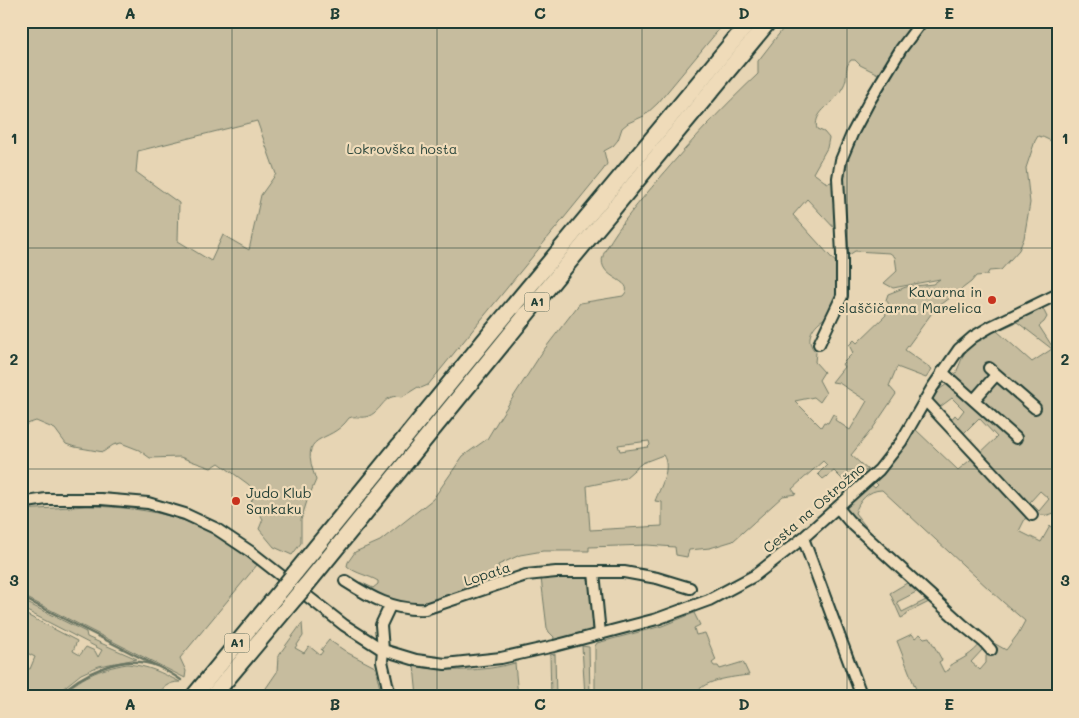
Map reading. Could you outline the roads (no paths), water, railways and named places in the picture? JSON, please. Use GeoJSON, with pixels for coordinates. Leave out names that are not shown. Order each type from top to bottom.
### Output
{"type":"FeatureCollection","features":[{"type":"Feature","properties":{"kind":"highway","name":"A1"},"geometry":{"type":"LineString","coordinates":[[212,697],[288,593],[295,573],[750,21]]}},
{"type":"Feature","properties":{"kind":"highway","name":"A1"},"geometry":{"type":"LineString","coordinates":[[193,697],[288,593],[307,584],[769,21]]}},
{"type":"Feature","properties":{"kind":"street"},"geometry":{"type":"LineString","coordinates":[[819,344],[842,296],[838,178],[841,160],[870,100],[901,49],[922,21]]}},
{"type":"Feature","properties":{"kind":"street","name":"Cesta na Ostrožno"},"geometry":{"type":"LineString","coordinates":[[21,503],[46,499],[101,499],[148,504],[185,514],[215,528],[251,552],[344,625],[383,650],[416,660],[445,664],[501,658],[657,619],[693,607],[754,576],[803,538],[879,470],[891,456],[942,372],[959,349],[973,337],[1058,294]]}},
{"type":"Feature","properties":{"kind":"street"},"geometry":{"type":"LineString","coordinates":[[942,372],[1016,438]]}},
{"type":"Feature","properties":{"kind":"street"},"geometry":{"type":"LineString","coordinates":[[974,400],[992,372],[1035,408]]}},
{"type":"Feature","properties":{"kind":"street"},"geometry":{"type":"LineString","coordinates":[[925,400],[1032,515]]}},
{"type":"Feature","properties":{"kind":"street"},"geometry":{"type":"LineString","coordinates":[[838,508],[849,521],[991,650]]}},
{"type":"Feature","properties":{"kind":"street"},"geometry":{"type":"LineString","coordinates":[[803,538],[862,697]]}},
{"type":"Feature","properties":{"kind":"street","name":"Lopata"},"geometry":{"type":"LineString","coordinates":[[345,581],[390,606],[412,610],[425,609],[526,576],[556,572],[624,572],[657,578],[690,588]]}},
{"type":"Feature","properties":{"kind":"street"},"geometry":{"type":"LineString","coordinates":[[594,572],[600,634]]}},
{"type":"Feature","properties":{"kind":"street"},"geometry":{"type":"LineString","coordinates":[[390,606],[380,625],[383,650],[382,661],[390,697]]}},
{"type":"Feature","properties":{"kind":"waterway"},"geometry":{"type":"LineString","coordinates":[[21,597],[157,666]]}},
{"type":"Feature","properties":{"kind":"waterway"},"geometry":{"type":"LineString","coordinates":[[57,697],[90,673],[117,664],[130,662],[157,666],[181,680]]}},
{"type":"Feature","properties":{"kind":"place","name":"Kavarna in slaščičarna Marelica"},"geometry":{"type":"Point","coordinates":[992,300]}},
{"type":"Feature","properties":{"kind":"place","name":"Judo Klub Sankaku"},"geometry":{"type":"Point","coordinates":[236,501]}},
{"type":"Feature","properties":{"kind":"park label","name":"Lokrovška hosta"},"geometry":{"type":"Point","coordinates":[402,149]}}]}
